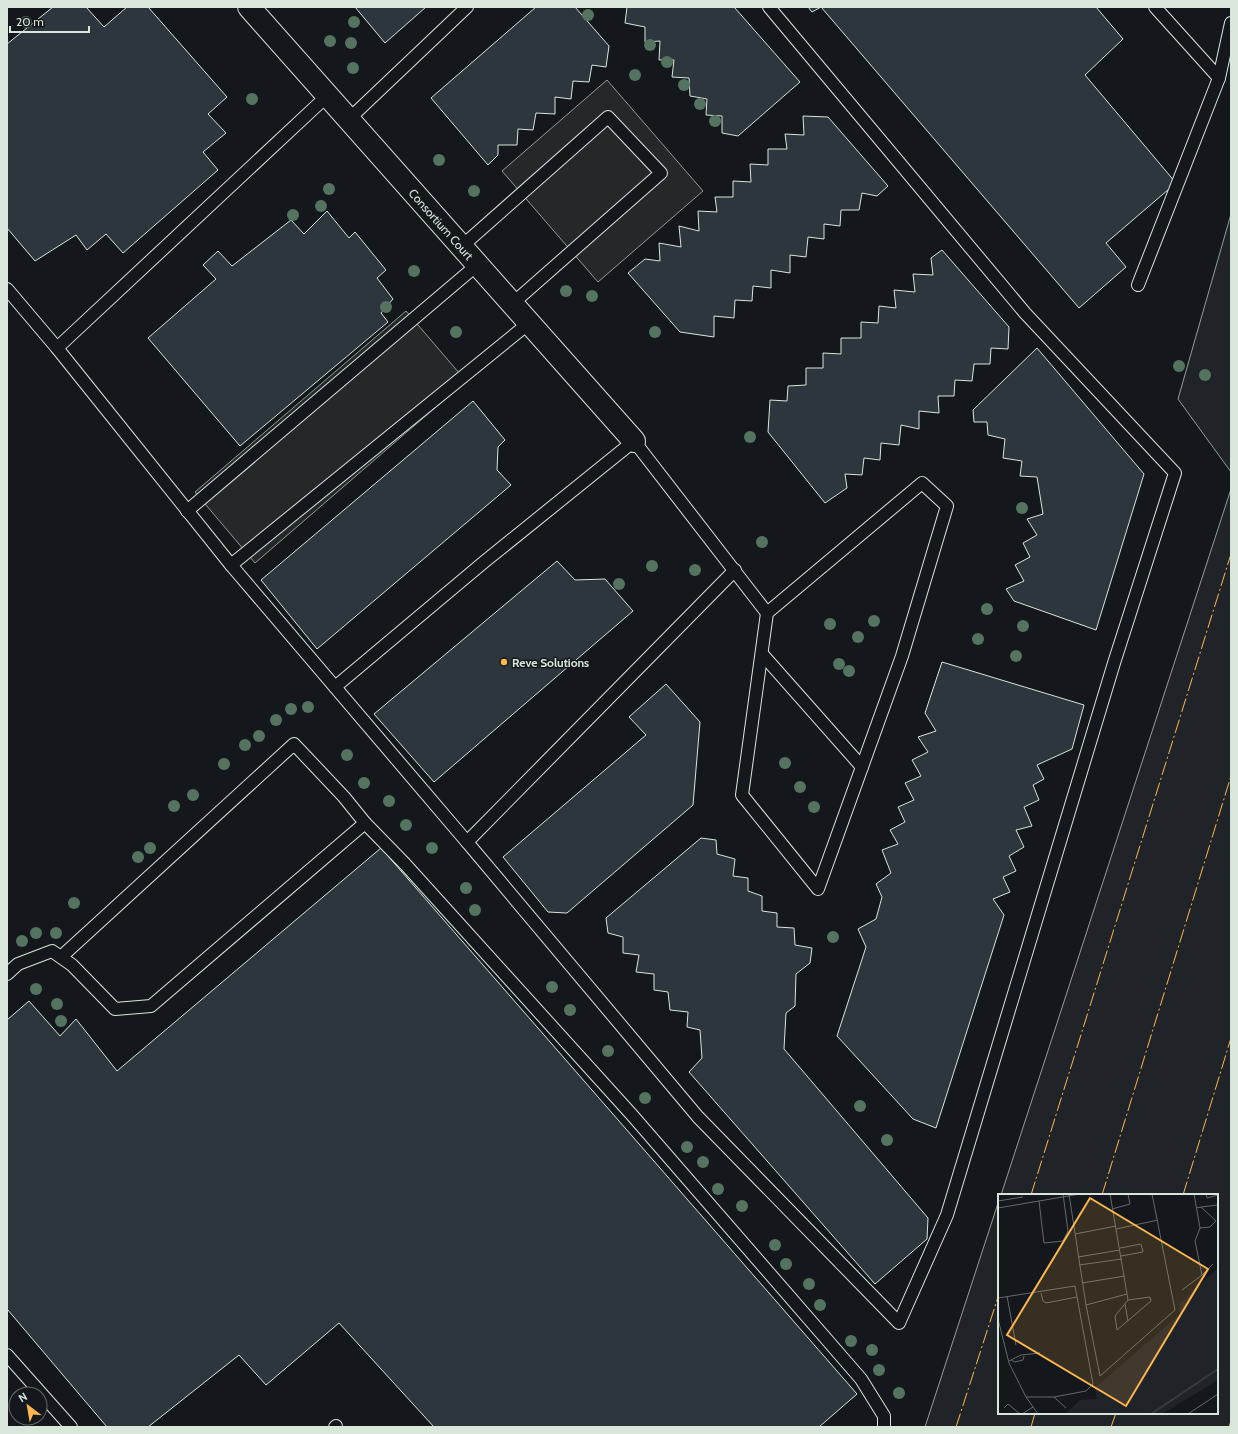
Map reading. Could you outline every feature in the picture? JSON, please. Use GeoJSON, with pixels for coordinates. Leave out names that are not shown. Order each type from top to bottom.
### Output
{"type":"FeatureCollection","features":[{"type":"Feature","properties":{"kind":"street","name":"Consortium Court"},"geometry":{"type":"LineString","coordinates":[[249,7],[634,441]]}},
{"type":"Feature","properties":{"kind":"lane"},"geometry":{"type":"LineString","coordinates":[[348,120],[467,7]]}},
{"type":"Feature","properties":{"kind":"lane"},"geometry":{"type":"LineString","coordinates":[[7,289],[57,348],[231,565],[467,842],[698,1117],[899,1323],[947,1215],[1114,663],[1175,473],[1025,313],[769,7]]}},
{"type":"Feature","properties":{"kind":"lane"},"geometry":{"type":"LineString","coordinates":[[1156,7],[1219,78]]}},
{"type":"Feature","properties":{"kind":"lane"},"geometry":{"type":"LineString","coordinates":[[1138,285],[1219,78],[1231,23]]}},
{"type":"Feature","properties":{"kind":"lane"},"geometry":{"type":"LineString","coordinates":[[57,348],[327,96]]}},
{"type":"Feature","properties":{"kind":"lane"},"geometry":{"type":"LineString","coordinates":[[461,247],[608,117],[661,173],[512,304]]}},
{"type":"Feature","properties":{"kind":"lane"},"geometry":{"type":"LineString","coordinates":[[187,511],[477,265]]}},
{"type":"Feature","properties":{"kind":"lane"},"geometry":{"type":"LineString","coordinates":[[231,565],[529,324]]}},
{"type":"Feature","properties":{"kind":"lane"},"geometry":{"type":"LineString","coordinates":[[335,686],[484,562],[634,441],[767,613]]}},
{"type":"Feature","properties":{"kind":"lane"},"geometry":{"type":"LineString","coordinates":[[922,483],[947,506],[902,656],[818,889],[742,795],[762,654],[767,613],[922,483]]}},
{"type":"Feature","properties":{"kind":"lane"},"geometry":{"type":"LineString","coordinates":[[467,842],[735,570]]}},
{"type":"Feature","properties":{"kind":"lane"},"geometry":{"type":"LineString","coordinates":[[762,654],[862,767]]}},
{"type":"Feature","properties":{"kind":"lane"},"geometry":{"type":"LineString","coordinates":[[61,957],[294,744],[344,797],[365,823],[406,864],[632,1115],[861,1379],[884,1416],[884,1427]]}},
{"type":"Feature","properties":{"kind":"lane"},"geometry":{"type":"LineString","coordinates":[[7,974],[18,964],[52,951],[72,965],[115,1009],[151,1006],[365,823]]}},
{"type":"Feature","properties":{"kind":"lane"},"geometry":{"type":"LineString","coordinates":[[7,1356],[71,1427]]}},
{"type":"Feature","properties":{"kind":"shaded area"},"geometry":{"type":"Polygon","coordinates":[[[607,80],[703,191],[598,282],[502,171],[607,80]]]}},
{"type":"Feature","properties":{"kind":"shaded area"},"geometry":{"type":"Polygon","coordinates":[[[1231,214],[1231,472],[1178,399],[1231,214]]]}},
{"type":"Feature","properties":{"kind":"shaded area"},"geometry":{"type":"Polygon","coordinates":[[[406,311],[466,381],[255,563],[195,492],[406,311]]]}},
{"type":"Feature","properties":{"kind":"shaded area"},"geometry":{"type":"Polygon","coordinates":[[[1231,489],[1231,1427],[925,1427],[998,1203],[998,1414],[1218,1414],[1218,1194],[1001,1194],[1231,489]]]}},
{"type":"Feature","properties":{"kind":"building"},"geometry":{"type":"Polygon","coordinates":[[[53,7],[86,7],[104,27],[127,7],[148,7],[227,97],[208,114],[226,133],[203,152],[218,170],[123,253],[106,234],[87,250],[76,235],[35,261],[7,228],[7,44],[53,7]]]}},
{"type":"Feature","properties":{"kind":"building"},"geometry":{"type":"Polygon","coordinates":[[[355,7],[426,7],[385,43],[355,7]]]}},
{"type":"Feature","properties":{"kind":"building"},"geometry":{"type":"Polygon","coordinates":[[[536,7],[575,7],[609,46],[606,67],[592,65],[589,82],[573,81],[571,99],[555,97],[555,114],[536,113],[533,130],[518,129],[517,145],[498,145],[498,155],[488,165],[431,98],[536,7]]]}},
{"type":"Feature","properties":{"kind":"building"},"geometry":{"type":"Polygon","coordinates":[[[627,7],[734,7],[800,82],[738,136],[722,133],[722,116],[706,115],[707,99],[690,96],[689,78],[672,77],[674,60],[659,60],[660,41],[645,42],[645,27],[625,23],[627,7]]]}},
{"type":"Feature","properties":{"kind":"building"},"geometry":{"type":"Polygon","coordinates":[[[808,7],[821,7],[812,12],[808,7]]]}},
{"type":"Feature","properties":{"kind":"building"},"geometry":{"type":"Polygon","coordinates":[[[821,7],[1096,7],[1123,39],[1085,75],[1176,183],[1106,243],[1126,267],[1079,308],[821,7]]]}},
{"type":"Feature","properties":{"kind":"building"},"geometry":{"type":"Polygon","coordinates":[[[803,116],[828,117],[888,186],[877,196],[862,193],[859,210],[841,210],[840,226],[824,224],[824,239],[808,237],[806,257],[790,255],[790,273],[771,270],[771,288],[753,286],[752,301],[735,300],[734,318],[714,316],[714,337],[680,332],[628,273],[645,259],[660,261],[659,243],[681,247],[679,226],[699,231],[698,211],[717,212],[715,197],[733,197],[733,181],[751,182],[750,164],[768,165],[768,149],[787,149],[785,134],[804,135],[803,116]]]}},
{"type":"Feature","properties":{"kind":"building"},"geometry":{"type":"Polygon","coordinates":[[[327,211],[349,238],[355,232],[386,270],[377,278],[393,299],[381,313],[388,322],[240,446],[148,338],[216,279],[203,265],[218,251],[232,266],[291,220],[304,234],[327,211]]]}},
{"type":"Feature","properties":{"kind":"building"},"geometry":{"type":"Polygon","coordinates":[[[942,250],[1009,327],[1008,349],[991,348],[990,364],[974,364],[972,381],[955,380],[954,396],[938,396],[939,413],[919,411],[919,429],[901,425],[899,445],[881,443],[880,460],[864,458],[862,475],[845,474],[847,488],[825,503],[768,432],[770,400],[787,401],[788,386],[806,385],[806,368],[823,368],[823,353],[841,354],[841,338],[861,338],[861,322],[878,323],[879,306],[896,308],[894,290],[915,292],[913,274],[933,275],[931,258],[942,250]]]}},
{"type":"Feature","properties":{"kind":"building"},"geometry":{"type":"Polygon","coordinates":[[[1037,348],[1144,474],[1096,630],[1014,601],[1006,589],[1024,581],[1015,565],[1030,557],[1023,543],[1037,535],[1027,519],[1043,514],[1037,477],[1020,476],[1022,461],[1003,458],[1005,439],[988,435],[987,422],[974,422],[973,410],[1037,348]]]}},
{"type":"Feature","properties":{"kind":"building"},"geometry":{"type":"Polygon","coordinates":[[[473,401],[505,440],[498,447],[497,470],[511,485],[317,649],[261,580],[473,401]]]}},
{"type":"Feature","properties":{"kind":"building","name":"Reve Solutions"},"geometry":{"type":"Polygon","coordinates":[[[557,561],[575,580],[605,579],[633,611],[434,782],[374,714],[557,561]]]}},
{"type":"Feature","properties":{"kind":"building"},"geometry":{"type":"Polygon","coordinates":[[[942,662],[1084,705],[1072,749],[1037,765],[1044,779],[1033,785],[1039,800],[1024,807],[1032,826],[1016,830],[1024,847],[1009,856],[1016,871],[1003,877],[1010,892],[993,899],[1004,915],[936,1128],[913,1119],[837,1036],[866,947],[858,929],[876,919],[882,897],[876,884],[891,873],[882,850],[898,844],[890,830],[905,822],[898,807],[914,800],[905,783],[921,776],[912,760],[928,752],[918,737],[936,731],[925,713],[942,662]]]}},
{"type":"Feature","properties":{"kind":"building"},"geometry":{"type":"Polygon","coordinates":[[[666,684],[700,722],[693,805],[567,913],[548,912],[503,857],[646,735],[629,717],[666,684]]]}},
{"type":"Feature","properties":{"kind":"building"},"geometry":{"type":"Polygon","coordinates":[[[701,838],[716,840],[717,854],[735,859],[733,876],[748,878],[748,891],[762,896],[762,911],[777,913],[777,927],[794,928],[795,945],[812,948],[810,963],[796,974],[795,1006],[786,1013],[784,1049],[928,1218],[927,1239],[875,1284],[689,1072],[702,1058],[700,1030],[687,1027],[688,1012],[670,1010],[668,992],[654,990],[654,974],[636,972],[639,955],[623,953],[623,937],[608,933],[606,918],[701,838]]]}},
{"type":"Feature","properties":{"kind":"building"},"geometry":{"type":"Polygon","coordinates":[[[381,848],[857,1394],[819,1427],[434,1427],[339,1323],[266,1385],[239,1355],[148,1427],[107,1427],[7,1309],[7,1020],[29,1001],[60,1036],[76,1019],[117,1071],[381,848]]]}},
{"type":"Feature","properties":{"kind":"power"},"geometry":{"type":"LineString","coordinates":[[1031,1194],[1231,554]]}},
{"type":"Feature","properties":{"kind":"power"},"geometry":{"type":"LineString","coordinates":[[1102,1194],[1231,776]]}},
{"type":"Feature","properties":{"kind":"power"},"geometry":{"type":"LineString","coordinates":[[1183,1194],[1231,1038]]}},
{"type":"Feature","properties":{"kind":"power"},"geometry":{"type":"LineString","coordinates":[[956,1427],[998,1297]]}},
{"type":"Feature","properties":{"kind":"power"},"geometry":{"type":"LineString","coordinates":[[1031,1427],[1035,1414]]}},
{"type":"Feature","properties":{"kind":"power"},"geometry":{"type":"LineString","coordinates":[[1111,1427],[1116,1414]]}},
{"type":"Feature","properties":{"kind":"power"},"geometry":{"type":"LineString","coordinates":[[1229,1427],[1231,1421]]}},
{"type":"Feature","properties":{"kind":"place","name":"Reve Solutions"},"geometry":{"type":"Point","coordinates":[504,662]}}]}
